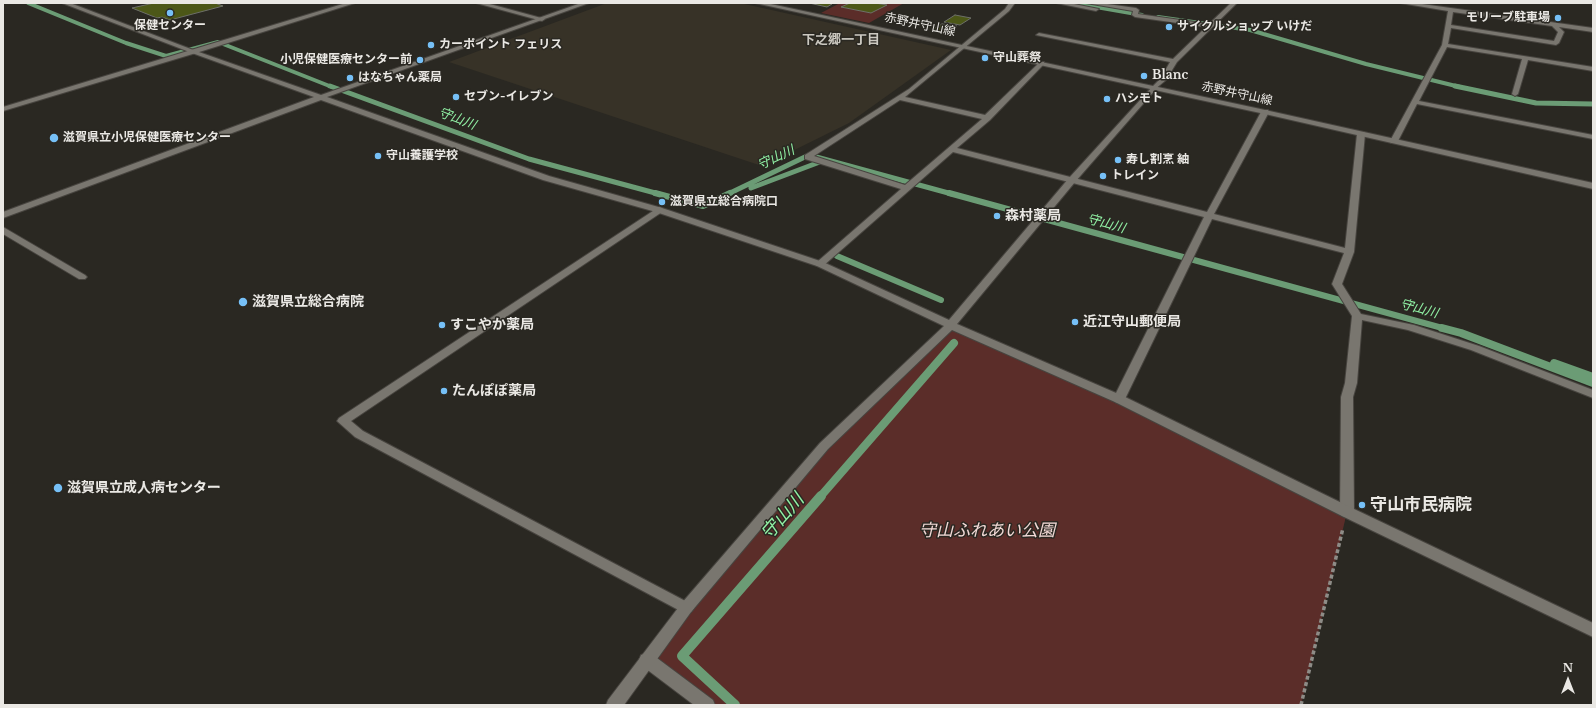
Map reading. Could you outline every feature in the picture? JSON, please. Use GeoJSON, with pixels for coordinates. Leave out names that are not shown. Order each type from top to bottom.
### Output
{"type":"FeatureCollection","features":[{"type":"Feature","properties":{"kind":"street"},"geometry":{"type":"LineString","coordinates":[[65,3],[194,52],[546,178],[659,210],[820,264],[951,325],[1119,399],[1347,512],[1593,630]]}},
{"type":"Feature","properties":{"kind":"street"},"geometry":{"type":"LineString","coordinates":[[3,109],[352,3]]}},
{"type":"Feature","properties":{"kind":"street"},"geometry":{"type":"LineString","coordinates":[[479,3],[542,19]]}},
{"type":"Feature","properties":{"kind":"street"},"geometry":{"type":"LineString","coordinates":[[3,215],[322,97],[586,3]]}},
{"type":"Feature","properties":{"kind":"street","name":"赤野井守山線"},"geometry":{"type":"LineString","coordinates":[[758,3],[1265,112],[1593,186]]}},
{"type":"Feature","properties":{"kind":"street"},"geometry":{"type":"LineString","coordinates":[[906,188],[808,157],[911,90],[1007,10],[1012,3]]}},
{"type":"Feature","properties":{"kind":"street"},"geometry":{"type":"LineString","coordinates":[[1059,3],[1087,4],[1136,10],[1135,15],[1209,26]]}},
{"type":"Feature","properties":{"kind":"street"},"geometry":{"type":"LineString","coordinates":[[614,705],[686,608],[824,446],[951,325],[1072,180],[1154,88],[1164,79],[1174,61],[1234,3]]}},
{"type":"Feature","properties":{"kind":"street"},"geometry":{"type":"LineString","coordinates":[[1403,3],[1593,30]]}},
{"type":"Feature","properties":{"kind":"street"},"geometry":{"type":"LineString","coordinates":[[1394,141],[1445,45],[1451,10]]}},
{"type":"Feature","properties":{"kind":"street"},"geometry":{"type":"LineString","coordinates":[[1448,26],[1556,42],[1561,32],[1554,25]]}},
{"type":"Feature","properties":{"kind":"street"},"geometry":{"type":"LineString","coordinates":[[1040,34],[1039,35],[1174,61]]}},
{"type":"Feature","properties":{"kind":"street"},"geometry":{"type":"LineString","coordinates":[[1445,45],[1593,69]]}},
{"type":"Feature","properties":{"kind":"street"},"geometry":{"type":"LineString","coordinates":[[1515,94],[1526,58]]}},
{"type":"Feature","properties":{"kind":"street"},"geometry":{"type":"LineString","coordinates":[[820,264],[952,149],[1042,64]]}},
{"type":"Feature","properties":{"kind":"street"},"geometry":{"type":"LineString","coordinates":[[899,98],[986,118]]}},
{"type":"Feature","properties":{"kind":"street"},"geometry":{"type":"LineString","coordinates":[[1415,102],[1593,137]]}},
{"type":"Feature","properties":{"kind":"street"},"geometry":{"type":"LineString","coordinates":[[1119,399],[1209,216],[1265,112]]}},
{"type":"Feature","properties":{"kind":"street"},"geometry":{"type":"LineString","coordinates":[[1347,512],[1347,398],[1351,383],[1357,316],[1337,284],[1349,252],[1361,134]]}},
{"type":"Feature","properties":{"kind":"street"},"geometry":{"type":"LineString","coordinates":[[952,149],[1349,252]]}},
{"type":"Feature","properties":{"kind":"street"},"geometry":{"type":"LineString","coordinates":[[659,210],[343,421],[359,434],[686,608]]}},
{"type":"Feature","properties":{"kind":"street"},"geometry":{"type":"LineString","coordinates":[[3,230],[82,277]]}},
{"type":"Feature","properties":{"kind":"street"},"geometry":{"type":"LineString","coordinates":[[1357,316],[1410,327],[1468,346],[1593,394]]}},
{"type":"Feature","properties":{"kind":"street"},"geometry":{"type":"LineString","coordinates":[[647,660],[707,705]]}},
{"type":"Feature","properties":{"kind":"path"},"geometry":{"type":"LineString","coordinates":[[1301,705],[1347,512]]}},
{"type":"Feature","properties":{"kind":"shaded area"},"geometry":{"type":"Polygon","coordinates":[[[607,3],[740,3],[951,50],[849,123],[762,166],[449,62],[607,3]]]}},
{"type":"Feature","properties":{"kind":"green space"},"geometry":{"type":"Polygon","coordinates":[[[840,3],[904,3],[869,23],[821,13],[840,3]]]}},
{"type":"Feature","properties":{"kind":"green space","name":"守山ふれあい公園"},"geometry":{"type":"Polygon","coordinates":[[[951,325],[1119,399],[1347,512],[1301,705],[696,705],[647,660],[824,446],[951,325]]]}},
{"type":"Feature","properties":{"kind":"building","name":"保健センター"},"geometry":{"type":"Polygon","coordinates":[[[154,3],[215,3],[223,6],[170,20],[162,17],[157,18],[132,8],[154,3]]]}},
{"type":"Feature","properties":{"kind":"building"},"geometry":{"type":"Polygon","coordinates":[[[809,3],[826,3],[832,4],[827,7],[809,3]]]}},
{"type":"Feature","properties":{"kind":"building"},"geometry":{"type":"Polygon","coordinates":[[[850,3],[875,3],[887,5],[871,13],[841,7],[850,3]]]}},
{"type":"Feature","properties":{"kind":"building"},"geometry":{"type":"Polygon","coordinates":[[[955,15],[971,18],[960,25],[944,22],[955,15]]]}},
{"type":"Feature","properties":{"kind":"building"},"geometry":{"type":"Polygon","coordinates":[[[942,24],[957,26],[946,33],[931,30],[942,24]]]}},
{"type":"Feature","properties":{"kind":"waterway","name":"守山川"},"geometry":{"type":"LineString","coordinates":[[28,3],[126,43],[166,56],[218,42],[332,87]]}},
{"type":"Feature","properties":{"kind":"waterway"},"geometry":{"type":"LineString","coordinates":[[1073,3],[1142,15]]}},
{"type":"Feature","properties":{"kind":"waterway"},"geometry":{"type":"LineString","coordinates":[[1158,17],[1250,30],[1366,64],[1460,87]]}},
{"type":"Feature","properties":{"kind":"waterway","name":"守山川"},"geometry":{"type":"LineString","coordinates":[[330,86],[529,159],[659,194]]}},
{"type":"Feature","properties":{"kind":"waterway"},"geometry":{"type":"LineString","coordinates":[[1455,86],[1536,103],[1593,104]]}},
{"type":"Feature","properties":{"kind":"waterway","name":"守山川"},"geometry":{"type":"LineString","coordinates":[[728,194],[809,155],[952,194]]}},
{"type":"Feature","properties":{"kind":"waterway"},"geometry":{"type":"LineString","coordinates":[[751,188],[825,160]]}},
{"type":"Feature","properties":{"kind":"waterway","name":"守山川"},"geometry":{"type":"LineString","coordinates":[[655,193],[703,206],[730,193]]}},
{"type":"Feature","properties":{"kind":"waterway","name":"守山川"},"geometry":{"type":"LineString","coordinates":[[949,193],[1446,329]]}},
{"type":"Feature","properties":{"kind":"waterway","name":"守山川"},"geometry":{"type":"LineString","coordinates":[[837,256],[941,300]]}},
{"type":"Feature","properties":{"kind":"waterway","name":"守山川"},"geometry":{"type":"LineString","coordinates":[[1442,328],[1461,333],[1593,383]]}},
{"type":"Feature","properties":{"kind":"waterway","name":"守山川"},"geometry":{"type":"LineString","coordinates":[[820,497],[954,343]]}},
{"type":"Feature","properties":{"kind":"waterway"},"geometry":{"type":"LineString","coordinates":[[1554,363],[1593,377]]}},
{"type":"Feature","properties":{"kind":"waterway","name":"守山川"},"geometry":{"type":"LineString","coordinates":[[735,705],[682,656],[821,496]]}},
{"type":"Feature","properties":{"kind":"place","name":"保健センター"},"geometry":{"type":"Point","coordinates":[170,13]}},
{"type":"Feature","properties":{"kind":"place","name":"モリーブ駐車場"},"geometry":{"type":"Point","coordinates":[1558,18]}},
{"type":"Feature","properties":{"kind":"place","name":"サイクルショップ いけだ"},"geometry":{"type":"Point","coordinates":[1169,27]}},
{"type":"Feature","properties":{"kind":"place","name":"カーポイント フェリス"},"geometry":{"type":"Point","coordinates":[431,45]}},
{"type":"Feature","properties":{"kind":"place","name":"守山葬祭"},"geometry":{"type":"Point","coordinates":[985,58]}},
{"type":"Feature","properties":{"kind":"place","name":"小児保健医療センター前"},"geometry":{"type":"Point","coordinates":[420,60]}},
{"type":"Feature","properties":{"kind":"place","name":"Blanc"},"geometry":{"type":"Point","coordinates":[1144,76]}},
{"type":"Feature","properties":{"kind":"place","name":"はなちゃん薬局"},"geometry":{"type":"Point","coordinates":[350,78]}},
{"type":"Feature","properties":{"kind":"place","name":"セブン-イレブン"},"geometry":{"type":"Point","coordinates":[456,97]}},
{"type":"Feature","properties":{"kind":"place","name":"ハシモト"},"geometry":{"type":"Point","coordinates":[1107,99]}},
{"type":"Feature","properties":{"kind":"place","name":"滋賀県立小児保健医療センター"},"geometry":{"type":"Point","coordinates":[54,138]}},
{"type":"Feature","properties":{"kind":"place","name":"守山養護学校"},"geometry":{"type":"Point","coordinates":[378,156]}},
{"type":"Feature","properties":{"kind":"place","name":"寿し割烹 紬"},"geometry":{"type":"Point","coordinates":[1118,160]}},
{"type":"Feature","properties":{"kind":"place","name":"トレイン"},"geometry":{"type":"Point","coordinates":[1103,176]}},
{"type":"Feature","properties":{"kind":"place","name":"滋賀県立総合病院口"},"geometry":{"type":"Point","coordinates":[662,202]}},
{"type":"Feature","properties":{"kind":"place","name":"森村薬局"},"geometry":{"type":"Point","coordinates":[997,216]}},
{"type":"Feature","properties":{"kind":"place","name":"滋賀県立総合病院"},"geometry":{"type":"Point","coordinates":[243,302]}},
{"type":"Feature","properties":{"kind":"place","name":"近江守山郵便局"},"geometry":{"type":"Point","coordinates":[1075,322]}},
{"type":"Feature","properties":{"kind":"place","name":"すこやか薬局"},"geometry":{"type":"Point","coordinates":[442,325]}},
{"type":"Feature","properties":{"kind":"place","name":"たんぽぽ薬局"},"geometry":{"type":"Point","coordinates":[444,391]}},
{"type":"Feature","properties":{"kind":"place","name":"滋賀県立成人病センター"},"geometry":{"type":"Point","coordinates":[58,488]}},
{"type":"Feature","properties":{"kind":"place","name":"守山市民病院"},"geometry":{"type":"Point","coordinates":[1362,505]}},
{"type":"Feature","properties":{"kind":"district","name":"下之郷一丁目"},"geometry":{"type":"Point","coordinates":[841,40]}}]}
